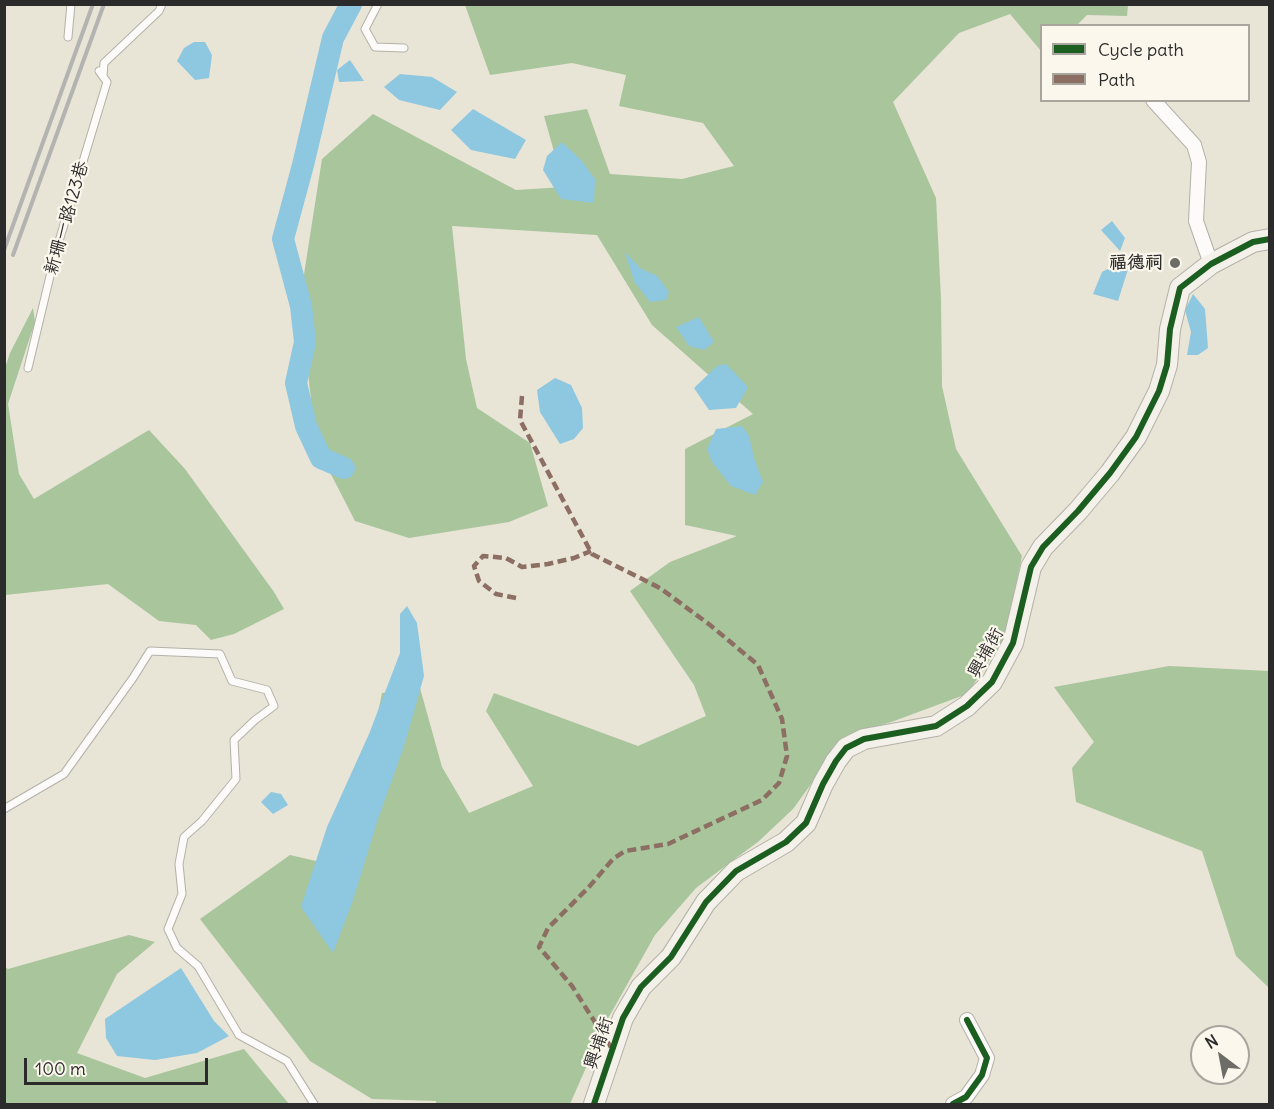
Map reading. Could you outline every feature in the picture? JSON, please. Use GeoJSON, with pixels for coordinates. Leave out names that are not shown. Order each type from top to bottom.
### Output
{"type":"FeatureCollection","features":[{"type":"Feature","properties":{"kind":"street"},"geometry":{"type":"LineString","coordinates":[[1155,102],[1194,145],[1199,162],[1196,221],[1211,264]]}},
{"type":"Feature","properties":{"kind":"street","name":"興埔街"},"geometry":{"type":"LineString","coordinates":[[594,1104],[622,1018],[641,987],[670,957],[706,902],[736,871],[786,842],[806,823],[823,784],[846,748],[864,739],[936,726],[967,706],[992,682],[1013,643],[1031,567],[1043,547],[1110,473],[1136,437],[1159,391],[1167,365],[1170,329],[1180,288],[1211,264],[1253,242],[1269,239]]}},
{"type":"Feature","properties":{"kind":"street"},"geometry":{"type":"LineString","coordinates":[[953,1104],[966,1097],[982,1075],[987,1058],[967,1020]]}},
{"type":"Feature","properties":{"kind":"lane"},"geometry":{"type":"LineString","coordinates":[[68,37],[71,4]]}},
{"type":"Feature","properties":{"kind":"lane","name":"新珊一路123巷"},"geometry":{"type":"LineString","coordinates":[[28,368],[56,251],[107,82],[101,74],[104,63],[159,10],[162,4]]}},
{"type":"Feature","properties":{"kind":"lane"},"geometry":{"type":"LineString","coordinates":[[378,4],[365,29],[375,47],[404,48]]}},
{"type":"Feature","properties":{"kind":"lane"},"geometry":{"type":"LineString","coordinates":[[4,809],[64,774],[150,651],[220,654],[231,681],[267,690],[274,706],[234,740],[236,779],[202,821],[184,837],[179,864],[182,894],[168,929],[177,948],[198,966],[239,1035],[287,1061],[314,1104]]}},
{"type":"Feature","properties":{"kind":"green space"},"geometry":{"type":"Polygon","coordinates":[[[465,5],[1128,5],[1127,16],[1087,15],[1078,24],[1040,24],[1040,50],[1010,14],[959,33],[893,102],[936,198],[942,386],[956,449],[1022,556],[1005,637],[967,694],[845,737],[793,809],[759,841],[696,888],[655,935],[606,1022],[570,1104],[436,1104],[436,1101],[372,1099],[310,1061],[200,919],[290,855],[346,868],[382,693],[420,688],[442,767],[469,813],[533,786],[486,711],[494,693],[638,746],[706,716],[694,685],[630,591],[670,562],[737,536],[685,525],[685,449],[753,414],[652,325],[597,235],[452,226],[466,359],[477,408],[530,443],[548,506],[509,522],[409,538],[355,521],[316,445],[300,300],[322,159],[373,114],[516,190],[564,187],[544,116],[587,109],[610,174],[682,179],[734,166],[703,123],[619,106],[626,75],[572,63],[490,75],[465,5]]]}},
{"type":"Feature","properties":{"kind":"green space"},"geometry":{"type":"Polygon","coordinates":[[[33,308],[35,322],[8,404],[19,474],[34,499],[149,430],[185,469],[284,609],[234,634],[211,640],[196,625],[159,621],[108,584],[5,595],[5,368],[10,353],[33,308]]]}},
{"type":"Feature","properties":{"kind":"green space"},"geometry":{"type":"Polygon","coordinates":[[[1169,666],[1269,671],[1269,988],[1236,956],[1202,851],[1076,802],[1072,768],[1094,742],[1054,687],[1169,666]]]}},
{"type":"Feature","properties":{"kind":"green space"},"geometry":{"type":"Polygon","coordinates":[[[129,935],[155,942],[117,974],[77,1053],[145,1078],[244,1049],[289,1104],[5,1104],[5,967],[8,969],[129,935]]]}},
{"type":"Feature","properties":{"kind":"water"},"geometry":{"type":"Polygon","coordinates":[[[194,42],[205,42],[212,55],[209,78],[195,80],[177,61],[184,48],[194,42]]]}},
{"type":"Feature","properties":{"kind":"water"},"geometry":{"type":"Polygon","coordinates":[[[350,60],[364,81],[339,82],[337,70],[350,60]]]}},
{"type":"Feature","properties":{"kind":"water"},"geometry":{"type":"Polygon","coordinates":[[[400,74],[432,77],[457,92],[440,110],[399,100],[384,87],[400,74]]]}},
{"type":"Feature","properties":{"kind":"water"},"geometry":{"type":"Polygon","coordinates":[[[473,109],[526,140],[515,159],[471,150],[451,130],[473,109]]]}},
{"type":"Feature","properties":{"kind":"water"},"geometry":{"type":"Polygon","coordinates":[[[562,142],[581,160],[595,179],[594,203],[561,199],[543,170],[547,156],[562,142]]]}},
{"type":"Feature","properties":{"kind":"water"},"geometry":{"type":"Polygon","coordinates":[[[1112,221],[1125,238],[1120,251],[1101,230],[1112,221]]]}},
{"type":"Feature","properties":{"kind":"water"},"geometry":{"type":"Polygon","coordinates":[[[625,252],[640,268],[657,276],[669,292],[666,300],[650,302],[634,281],[625,252]]]}},
{"type":"Feature","properties":{"kind":"water"},"geometry":{"type":"Polygon","coordinates":[[[1121,262],[1129,266],[1118,301],[1093,294],[1102,272],[1121,262]]]}},
{"type":"Feature","properties":{"kind":"water"},"geometry":{"type":"Polygon","coordinates":[[[1193,294],[1205,309],[1208,348],[1198,355],[1187,355],[1191,332],[1185,310],[1193,294]]]}},
{"type":"Feature","properties":{"kind":"water"},"geometry":{"type":"Polygon","coordinates":[[[699,317],[714,342],[704,350],[689,346],[676,327],[699,317]]]}},
{"type":"Feature","properties":{"kind":"water"},"geometry":{"type":"Polygon","coordinates":[[[726,364],[748,387],[736,408],[709,410],[694,388],[717,366],[726,364]]]}},
{"type":"Feature","properties":{"kind":"water"},"geometry":{"type":"Polygon","coordinates":[[[555,378],[571,385],[582,408],[583,428],[574,439],[560,444],[540,412],[537,390],[555,378]]]}},
{"type":"Feature","properties":{"kind":"water"},"geometry":{"type":"Polygon","coordinates":[[[742,426],[749,436],[763,482],[755,495],[731,486],[712,462],[707,449],[716,429],[742,426]]]}},
{"type":"Feature","properties":{"kind":"water"},"geometry":{"type":"Polygon","coordinates":[[[407,606],[417,623],[424,676],[405,743],[333,953],[301,907],[327,827],[369,734],[400,653],[400,614],[407,606]]]}},
{"type":"Feature","properties":{"kind":"water"},"geometry":{"type":"Polygon","coordinates":[[[271,792],[281,794],[288,805],[273,814],[261,802],[271,792]]]}},
{"type":"Feature","properties":{"kind":"water"},"geometry":{"type":"Polygon","coordinates":[[[181,968],[214,1021],[229,1036],[197,1053],[155,1060],[117,1056],[106,1038],[105,1019],[181,968]]]}},
{"type":"Feature","properties":{"kind":"waterway"},"geometry":{"type":"LineString","coordinates":[[344,468],[321,458],[306,426],[296,383],[305,342],[301,306],[283,239],[333,38],[351,4]]}},
{"type":"Feature","properties":{"kind":"railway"},"geometry":{"type":"LineString","coordinates":[[4,250],[93,4]]}},
{"type":"Feature","properties":{"kind":"railway"},"geometry":{"type":"LineString","coordinates":[[13,255],[104,4]]}},
{"type":"Feature","properties":{"kind":"marked path"},"geometry":{"type":"LineString","coordinates":[[522,396],[520,420],[592,554],[660,588],[758,665],[782,719],[787,756],[779,783],[762,800],[668,844],[625,851],[613,859],[548,928],[539,947],[572,986],[612,1049]]}},
{"type":"Feature","properties":{"kind":"marked path"},"geometry":{"type":"LineString","coordinates":[[516,598],[496,594],[479,581],[474,566],[483,556],[506,558],[522,567],[574,558],[591,551]]}},
{"type":"Feature","properties":{"kind":"cycle path"},"geometry":{"type":"LineString","coordinates":[[594,1104],[623,1018],[641,987],[671,957],[706,902],[736,871],[786,842],[806,823],[823,784],[846,748],[864,739],[936,726],[967,706],[992,682],[1013,643],[1031,567],[1043,547],[1110,473],[1136,437],[1159,391],[1167,365],[1170,329],[1180,288],[1211,264],[1253,242],[1270,239]]}},
{"type":"Feature","properties":{"kind":"cycle path"},"geometry":{"type":"LineString","coordinates":[[953,1104],[966,1097],[982,1075],[987,1058],[967,1020]]}},
{"type":"Feature","properties":{"kind":"place","name":"福德祠"},"geometry":{"type":"Point","coordinates":[1175,263]}}]}
